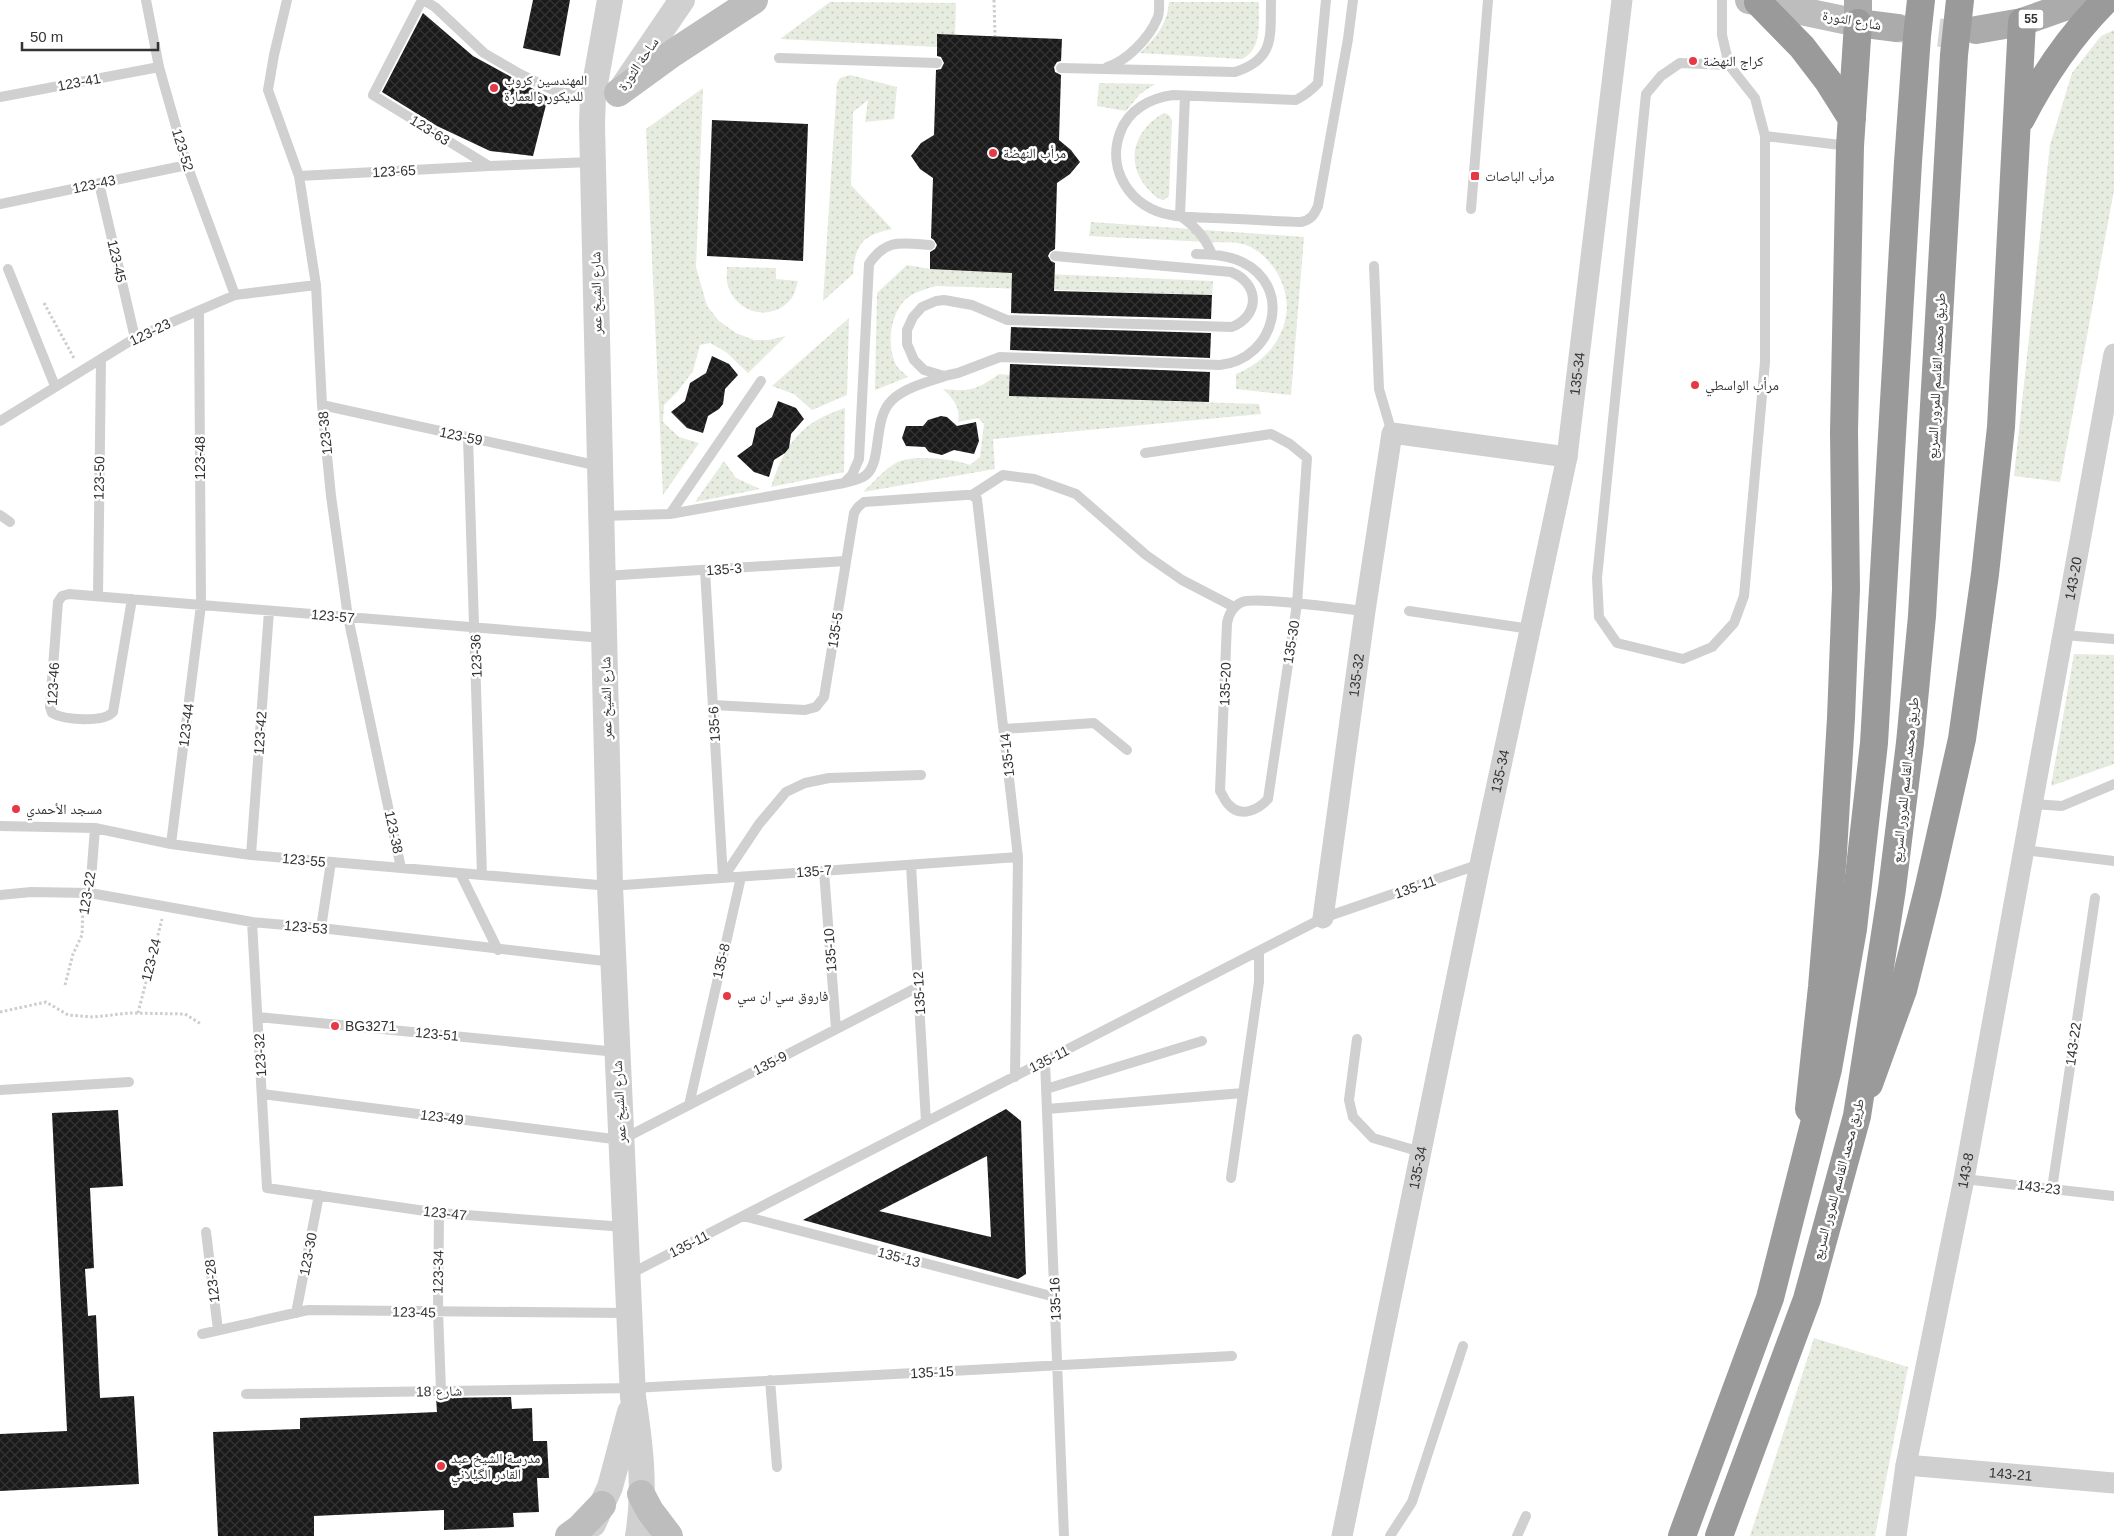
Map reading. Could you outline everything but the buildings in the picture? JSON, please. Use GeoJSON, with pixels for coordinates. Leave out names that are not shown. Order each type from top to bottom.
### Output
{"type":"FeatureCollection","features":[{"type":"Feature","properties":{"kind":"highway"},"geometry":{"type":"LineString","coordinates":[[1682,1536],[1770,1298],[1828,1069],[1848,957],[1860,874],[1874,743],[1908,172],[1921,0]]}},
{"type":"Feature","properties":{"kind":"highway","name":"طريق محمد القاسم للمرور السريع"},"geometry":{"type":"LineString","coordinates":[[1719,1536],[1807,1299],[1857,1116],[1892,889],[1912,724],[1922,616],[1954,65],[1960,0]]}},
{"type":"Feature","properties":{"kind":"highway"},"geometry":{"type":"LineString","coordinates":[[2016,127],[2036,88],[2060,52],[2087,19],[2106,0]]}},
{"type":"Feature","properties":{"kind":"highway"},"geometry":{"type":"LineString","coordinates":[[1754,1],[1802,47],[1828,81],[1852,119]]}},
{"type":"Feature","properties":{"kind":"highway"},"geometry":{"type":"LineString","coordinates":[[1802,1171],[1823,977],[1840,734],[1846,589],[1844,432],[1850,146],[1858,11]]}},
{"type":"Feature","properties":{"kind":"highway"},"geometry":{"type":"LineString","coordinates":[[1857,1116],[1903,990],[1962,739],[1986,574],[2001,427],[2016,127],[2025,11]]}},
{"type":"Feature","properties":{"kind":"main road"},"geometry":{"type":"LineString","coordinates":[[605,94],[681,48],[754,0]]}},
{"type":"Feature","properties":{"kind":"main road","name":"55"},"geometry":{"type":"LineString","coordinates":[[1976,30],[2025,11],[2084,0]]}},
{"type":"Feature","properties":{"kind":"main road","name":"شارع الثورة"},"geometry":{"type":"LineString","coordinates":[[1754,1],[1858,11],[1897,28]]}},
{"type":"Feature","properties":{"kind":"main road"},"geometry":{"type":"LineString","coordinates":[[641,1494],[669,1536]]}},
{"type":"Feature","properties":{"kind":"main road"},"geometry":{"type":"LineString","coordinates":[[569,1536],[580,1528],[594,1524]]}},
{"type":"Feature","properties":{"kind":"street"},"geometry":{"type":"LineString","coordinates":[[605,94],[610,0]]}},
{"type":"Feature","properties":{"kind":"street","name":"ساحة الثورة"},"geometry":{"type":"LineString","coordinates":[[592,125],[605,94],[682,0]]}},
{"type":"Feature","properties":{"kind":"street","name":"135-34"},"geometry":{"type":"LineString","coordinates":[[1342,1536],[1480,864],[1567,457],[1622,0]]}},
{"type":"Feature","properties":{"kind":"street","name":"شارع الشيخ عمر"},"geometry":{"type":"LineString","coordinates":[[592,125],[610,886],[633,1392],[641,1447],[642,1515],[638,1536]]}},
{"type":"Feature","properties":{"kind":"street","name":"143-20"},"geometry":{"type":"LineString","coordinates":[[2033,804],[2114,354]]}},
{"type":"Feature","properties":{"kind":"street"},"geometry":{"type":"LineString","coordinates":[[1392,433],[1567,457]]}},
{"type":"Feature","properties":{"kind":"street","name":"135-32"},"geometry":{"type":"LineString","coordinates":[[1323,918],[1365,611],[1392,433]]}},
{"type":"Feature","properties":{"kind":"street","name":"143-8"},"geometry":{"type":"LineString","coordinates":[[1896,1536],[1906,1465],[1964,1179],[2033,804]]}},
{"type":"Feature","properties":{"kind":"street","name":"شارع الشيخ عمر"},"geometry":{"type":"LineString","coordinates":[[594,1524],[610,1487],[624,1441],[633,1392]]}},
{"type":"Feature","properties":{"kind":"street","name":"143-21"},"geometry":{"type":"LineString","coordinates":[[1906,1465],[2114,1483]]}},
{"type":"Feature","properties":{"kind":"lane","name":"123-52"},"geometry":{"type":"LineString","coordinates":[[146,0],[159,67],[188,165],[235,295]]}},
{"type":"Feature","properties":{"kind":"lane","name":"123-38"},"geometry":{"type":"LineString","coordinates":[[287,0],[268,90],[299,176],[316,285],[322,405],[331,496],[348,617],[401,868]]}},
{"type":"Feature","properties":{"kind":"lane","name":"123-63"},"geometry":{"type":"LineString","coordinates":[[489,166],[373,95],[423,0],[435,7],[484,53],[520,74],[557,92],[605,94]]}},
{"type":"Feature","properties":{"kind":"lane"},"geometry":{"type":"LineString","coordinates":[[1159,0],[1158,18],[1153,27],[1139,44],[1120,61],[1108,67],[1061,67],[1235,72],[1248,68],[1266,52],[1270,38],[1271,0]]}},
{"type":"Feature","properties":{"kind":"lane"},"geometry":{"type":"LineString","coordinates":[[1326,0],[1318,83],[1312,90],[1296,100],[1185,96],[1162,97],[1138,109],[1127,120],[1121,130],[1116,152],[1121,177],[1127,189],[1137,200],[1160,212],[1180,216],[1301,222],[1309,220],[1315,214],[1318,206],[1348,39],[1352,0]]}},
{"type":"Feature","properties":{"kind":"lane"},"geometry":{"type":"LineString","coordinates":[[1471,209],[1488,0]]}},
{"type":"Feature","properties":{"kind":"lane"},"geometry":{"type":"LineString","coordinates":[[1722,0],[1722,35],[1729,65],[1755,98],[1765,136],[1765,362],[1744,596],[1734,623],[1712,647],[1683,658],[1617,642],[1599,617],[1597,578],[1646,94],[1661,76],[1680,63],[1729,65]]}},
{"type":"Feature","properties":{"kind":"lane"},"geometry":{"type":"LineString","coordinates":[[779,58],[937,63]]}},
{"type":"Feature","properties":{"kind":"lane","name":"123-41"},"geometry":{"type":"LineString","coordinates":[[0,97],[159,67]]}},
{"type":"Feature","properties":{"kind":"lane"},"geometry":{"type":"LineString","coordinates":[[1180,216],[1185,96]]}},
{"type":"Feature","properties":{"kind":"lane"},"geometry":{"type":"LineString","coordinates":[[1765,136],[1850,146]]}},
{"type":"Feature","properties":{"kind":"lane"},"geometry":{"type":"LineString","coordinates":[[489,166],[594,162]]}},
{"type":"Feature","properties":{"kind":"lane","name":"123-43"},"geometry":{"type":"LineString","coordinates":[[0,204],[188,165]]}},
{"type":"Feature","properties":{"kind":"lane","name":"123-65"},"geometry":{"type":"LineString","coordinates":[[299,176],[489,166]]}},
{"type":"Feature","properties":{"kind":"lane","name":"123-45"},"geometry":{"type":"LineString","coordinates":[[99,183],[134,338]]}},
{"type":"Feature","properties":{"kind":"lane"},"geometry":{"type":"LineString","coordinates":[[1180,216],[1194,225],[1205,237],[1212,254]]}},
{"type":"Feature","properties":{"kind":"lane"},"geometry":{"type":"LineString","coordinates":[[844,483],[852,475],[859,459],[869,264],[875,255],[897,242],[930,245]]}},
{"type":"Feature","properties":{"kind":"lane"},"geometry":{"type":"LineString","coordinates":[[1055,256],[1231,272],[1247,282],[1252,292],[1253,300],[1250,313],[1245,320],[1232,327],[1007,320],[972,305],[944,300],[928,303],[916,312],[907,330],[909,352],[918,365],[934,374],[944,376],[958,373],[1000,357],[1220,365],[1239,361],[1256,350],[1269,330],[1272,307],[1268,290],[1257,273],[1234,259],[1212,254],[1196,254]]}},
{"type":"Feature","properties":{"kind":"lane"},"geometry":{"type":"LineString","coordinates":[[1374,266],[1379,389],[1392,433]]}},
{"type":"Feature","properties":{"kind":"lane"},"geometry":{"type":"LineString","coordinates":[[8,269],[55,386]]}},
{"type":"Feature","properties":{"kind":"lane","name":"123-23"},"geometry":{"type":"LineString","coordinates":[[0,421],[134,338],[235,295],[316,285]]}},
{"type":"Feature","properties":{"kind":"lane","name":"123-48"},"geometry":{"type":"LineString","coordinates":[[199,311],[201,605]]}},
{"type":"Feature","properties":{"kind":"lane","name":"123-50"},"geometry":{"type":"LineString","coordinates":[[98,596],[100,360]]}},
{"type":"Feature","properties":{"kind":"lane"},"geometry":{"type":"LineString","coordinates":[[602,516],[670,514],[844,483],[867,474],[874,462],[881,417],[892,399],[910,389],[946,376]]}},
{"type":"Feature","properties":{"kind":"lane"},"geometry":{"type":"LineString","coordinates":[[670,514],[761,381]]}},
{"type":"Feature","properties":{"kind":"lane","name":"123-59"},"geometry":{"type":"LineString","coordinates":[[322,405],[600,466]]}},
{"type":"Feature","properties":{"kind":"lane","name":"135-30"},"geometry":{"type":"LineString","coordinates":[[1145,453],[1271,434],[1290,444],[1307,458],[1297,604],[1268,799],[1260,808],[1248,812]]}},
{"type":"Feature","properties":{"kind":"lane","name":"123-36"},"geometry":{"type":"LineString","coordinates":[[468,437],[482,875]]}},
{"type":"Feature","properties":{"kind":"lane"},"geometry":{"type":"LineString","coordinates":[[972,495],[1003,475],[1034,479],[1076,494],[1146,555],[1182,580],[1234,607],[1244,601],[1365,611]]}},
{"type":"Feature","properties":{"kind":"lane","name":"135-5"},"geometry":{"type":"LineString","coordinates":[[713,705],[805,710],[816,708],[824,697],[854,513],[858,507],[864,502],[972,495]]}},
{"type":"Feature","properties":{"kind":"lane","name":"135-14"},"geometry":{"type":"LineString","coordinates":[[972,495],[978,502],[1018,857],[1014,1077]]}},
{"type":"Feature","properties":{"kind":"lane"},"geometry":{"type":"LineString","coordinates":[[0,516],[10,522]]}},
{"type":"Feature","properties":{"kind":"lane","name":"135-3"},"geometry":{"type":"LineString","coordinates":[[602,576],[846,561]]}},
{"type":"Feature","properties":{"kind":"lane","name":"135-6"},"geometry":{"type":"LineString","coordinates":[[705,570],[723,878]]}},
{"type":"Feature","properties":{"kind":"lane","name":"123-57"},"geometry":{"type":"LineString","coordinates":[[62,596],[69,594],[98,596],[604,638]]}},
{"type":"Feature","properties":{"kind":"lane","name":"123-46"},"geometry":{"type":"LineString","coordinates":[[62,596],[58,602],[50,707],[52,713],[60,718],[100,719],[108,717],[112,712],[132,599]]}},
{"type":"Feature","properties":{"kind":"lane","name":"123-44"},"geometry":{"type":"LineString","coordinates":[[171,844],[201,605]]}},
{"type":"Feature","properties":{"kind":"lane","name":"135-20"},"geometry":{"type":"LineString","coordinates":[[1234,607],[1227,623],[1220,791],[1229,806],[1248,812]]}},
{"type":"Feature","properties":{"kind":"lane","name":"123-42"},"geometry":{"type":"LineString","coordinates":[[251,855],[269,611]]}},
{"type":"Feature","properties":{"kind":"lane"},"geometry":{"type":"LineString","coordinates":[[1409,611],[1530,629]]}},
{"type":"Feature","properties":{"kind":"lane"},"geometry":{"type":"LineString","coordinates":[[2064,635],[2114,639]]}},
{"type":"Feature","properties":{"kind":"lane"},"geometry":{"type":"LineString","coordinates":[[1004,729],[1094,722],[1127,750]]}},
{"type":"Feature","properties":{"kind":"lane"},"geometry":{"type":"LineString","coordinates":[[723,878],[759,824],[786,792],[805,783],[829,778],[921,774]]}},
{"type":"Feature","properties":{"kind":"lane"},"geometry":{"type":"LineString","coordinates":[[2033,804],[2062,806],[2114,784]]}},
{"type":"Feature","properties":{"kind":"lane","name":"123-55"},"geometry":{"type":"LineString","coordinates":[[0,826],[95,828],[171,844],[251,855],[610,886]]}},
{"type":"Feature","properties":{"kind":"lane","name":"123-22"},"geometry":{"type":"LineString","coordinates":[[90,893],[95,828]]}},
{"type":"Feature","properties":{"kind":"lane"},"geometry":{"type":"LineString","coordinates":[[2024,850],[2114,861]]}},
{"type":"Feature","properties":{"kind":"lane","name":"135-7"},"geometry":{"type":"LineString","coordinates":[[610,886],[1018,857]]}},
{"type":"Feature","properties":{"kind":"lane"},"geometry":{"type":"LineString","coordinates":[[320,928],[331,862]]}},
{"type":"Feature","properties":{"kind":"lane","name":"135-12"},"geometry":{"type":"LineString","coordinates":[[911,864],[926,1122]]}},
{"type":"Feature","properties":{"kind":"lane","name":"135-11"},"geometry":{"type":"LineString","coordinates":[[627,1276],[1323,918],[1480,864]]}},
{"type":"Feature","properties":{"kind":"lane","name":"135-10"},"geometry":{"type":"LineString","coordinates":[[824,871],[836,1029]]}},
{"type":"Feature","properties":{"kind":"lane"},"geometry":{"type":"LineString","coordinates":[[460,873],[498,950]]}},
{"type":"Feature","properties":{"kind":"lane","name":"135-8"},"geometry":{"type":"LineString","coordinates":[[689,1105],[740,877]]}},
{"type":"Feature","properties":{"kind":"lane","name":"123-53"},"geometry":{"type":"LineString","coordinates":[[0,895],[32,892],[90,893],[252,922],[320,928],[613,962]]}},
{"type":"Feature","properties":{"kind":"lane","name":"143-22"},"geometry":{"type":"LineString","coordinates":[[2052,1189],[2095,898]]}},
{"type":"Feature","properties":{"kind":"lane","name":"123-32"},"geometry":{"type":"LineString","coordinates":[[252,922],[267,1188]]}},
{"type":"Feature","properties":{"kind":"lane"},"geometry":{"type":"LineString","coordinates":[[1231,1178],[1259,982],[1259,951]]}},
{"type":"Feature","properties":{"kind":"lane","name":"135-9"},"geometry":{"type":"LineString","coordinates":[[621,1140],[918,987]]}},
{"type":"Feature","properties":{"kind":"lane","name":"123-51"},"geometry":{"type":"LineString","coordinates":[[258,1017],[617,1052]]}},
{"type":"Feature","properties":{"kind":"lane"},"geometry":{"type":"LineString","coordinates":[[1357,1039],[1349,1100],[1353,1117],[1373,1138],[1421,1152]]}},
{"type":"Feature","properties":{"kind":"lane"},"geometry":{"type":"LineString","coordinates":[[1046,1089],[1202,1041]]}},
{"type":"Feature","properties":{"kind":"lane","name":"135-16"},"geometry":{"type":"LineString","coordinates":[[1045,1061],[1064,1536]]}},
{"type":"Feature","properties":{"kind":"lane"},"geometry":{"type":"LineString","coordinates":[[0,1090],[130,1082]]}},
{"type":"Feature","properties":{"kind":"lane"},"geometry":{"type":"LineString","coordinates":[[1047,1109],[1243,1092]]}},
{"type":"Feature","properties":{"kind":"lane","name":"123-49"},"geometry":{"type":"LineString","coordinates":[[262,1094],[621,1140]]}},
{"type":"Feature","properties":{"kind":"lane","name":"143-23"},"geometry":{"type":"LineString","coordinates":[[1964,1179],[2114,1196]]}},
{"type":"Feature","properties":{"kind":"lane","name":"123-47"},"geometry":{"type":"LineString","coordinates":[[267,1188],[439,1213],[625,1227]]}},
{"type":"Feature","properties":{"kind":"lane","name":"123-30"},"geometry":{"type":"LineString","coordinates":[[296,1313],[319,1196]]}},
{"type":"Feature","properties":{"kind":"lane","name":"123-34"},"geometry":{"type":"LineString","coordinates":[[439,1213],[438,1312],[441,1390]]}},
{"type":"Feature","properties":{"kind":"lane","name":"135-13"},"geometry":{"type":"LineString","coordinates":[[743,1216],[1055,1297]]}},
{"type":"Feature","properties":{"kind":"lane","name":"123-28"},"geometry":{"type":"LineString","coordinates":[[206,1232],[218,1330]]}},
{"type":"Feature","properties":{"kind":"lane","name":"123-45"},"geometry":{"type":"LineString","coordinates":[[202,1334],[308,1310],[629,1313]]}},
{"type":"Feature","properties":{"kind":"lane"},"geometry":{"type":"LineString","coordinates":[[1390,1536],[1412,1502],[1463,1346]]}},
{"type":"Feature","properties":{"kind":"lane","name":"135-15"},"geometry":{"type":"LineString","coordinates":[[633,1392],[770,1380],[1232,1356]]}},
{"type":"Feature","properties":{"kind":"lane"},"geometry":{"type":"LineString","coordinates":[[770,1380],[777,1467]]}},
{"type":"Feature","properties":{"kind":"lane","name":"شارع 18"},"geometry":{"type":"LineString","coordinates":[[246,1394],[441,1390],[633,1392]]}},
{"type":"Feature","properties":{"kind":"lane"},"geometry":{"type":"LineString","coordinates":[[1517,1536],[1526,1516]]}},
{"type":"Feature","properties":{"kind":"path"},"geometry":{"type":"LineString","coordinates":[[994,0],[995,36]]}},
{"type":"Feature","properties":{"kind":"path"},"geometry":{"type":"LineString","coordinates":[[44,303],[82,371]]}},
{"type":"Feature","properties":{"kind":"path","name":"123-22"},"geometry":{"type":"LineString","coordinates":[[65,985],[73,954],[82,935],[84,900],[90,893]]}},
{"type":"Feature","properties":{"kind":"path","name":"123-24"},"geometry":{"type":"LineString","coordinates":[[138,1013],[165,906]]}},
{"type":"Feature","properties":{"kind":"path"},"geometry":{"type":"LineString","coordinates":[[0,1012],[46,1002],[68,1015],[94,1017],[138,1013],[185,1014],[201,1024]]}},
{"type":"Feature","properties":{"kind":"shaded area"},"geometry":{"type":"Polygon","coordinates":[[[830,2],[956,3],[955,35],[938,34],[937,47],[780,39],[830,2]]]}},
{"type":"Feature","properties":{"kind":"shaded area"},"geometry":{"type":"Polygon","coordinates":[[[1169,2],[1259,2],[1258,34],[1253,49],[1242,59],[1140,53],[1160,30],[1166,17],[1169,2]]]}},
{"type":"Feature","properties":{"kind":"shaded area"},"geometry":{"type":"Polygon","coordinates":[[[2114,30],[2114,190],[2060,482],[2014,476],[2050,145],[2072,73],[2101,36],[2114,30]]]}},
{"type":"Feature","properties":{"kind":"shaded area"},"geometry":{"type":"Polygon","coordinates":[[[850,75],[897,87],[894,119],[865,122],[868,100],[853,112],[851,185],[892,229],[874,234],[862,242],[856,255],[853,274],[823,301],[837,83],[840,78],[850,75]]]}},
{"type":"Feature","properties":{"kind":"shaded area"},"geometry":{"type":"Polygon","coordinates":[[[1099,83],[1155,84],[1140,94],[1126,111],[1097,106],[1099,83]]]}},
{"type":"Feature","properties":{"kind":"shaded area"},"geometry":{"type":"Polygon","coordinates":[[[703,88],[696,267],[707,306],[719,321],[736,333],[754,340],[769,340],[786,336],[748,373],[726,352],[710,343],[700,345],[693,371],[678,391],[664,405],[663,422],[679,437],[699,443],[663,495],[646,129],[703,88]]]}},
{"type":"Feature","properties":{"kind":"shaded area"},"geometry":{"type":"Polygon","coordinates":[[[1164,113],[1169,115],[1172,120],[1169,196],[1164,200],[1154,195],[1141,179],[1136,168],[1135,158],[1139,137],[1145,128],[1164,113]]]}},
{"type":"Feature","properties":{"kind":"shaded area"},"geometry":{"type":"Polygon","coordinates":[[[1091,222],[1304,237],[1291,395],[1236,389],[1236,374],[1254,364],[1269,351],[1280,335],[1286,316],[1286,294],[1278,274],[1264,256],[1246,245],[1237,243],[1089,236],[1091,222]]]}},
{"type":"Feature","properties":{"kind":"shaded area"},"geometry":{"type":"Polygon","coordinates":[[[907,265],[930,269],[1213,281],[1212,295],[936,286],[908,297],[900,306],[893,322],[891,347],[893,355],[896,365],[908,377],[875,390],[877,293],[907,265]]]}},
{"type":"Feature","properties":{"kind":"shaded area"},"geometry":{"type":"Polygon","coordinates":[[[727,267],[776,268],[776,279],[798,281],[791,299],[783,306],[774,311],[756,312],[739,303],[733,296],[727,284],[727,267]]]}},
{"type":"Feature","properties":{"kind":"shaded area"},"geometry":{"type":"Polygon","coordinates":[[[849,318],[847,395],[812,410],[794,394],[772,386],[849,318]]]}},
{"type":"Feature","properties":{"kind":"shaded area"},"geometry":{"type":"Polygon","coordinates":[[[999,374],[1010,375],[1009,396],[1259,404],[1261,414],[993,439],[995,469],[863,492],[887,469],[903,460],[933,458],[970,465],[980,457],[984,424],[978,418],[958,422],[957,408],[953,400],[943,389],[973,389],[985,384],[999,374]]]}},
{"type":"Feature","properties":{"kind":"shaded area"},"geometry":{"type":"Polygon","coordinates":[[[845,408],[844,472],[771,487],[782,458],[797,437],[817,420],[845,408]]]}},
{"type":"Feature","properties":{"kind":"shaded area"},"geometry":{"type":"Polygon","coordinates":[[[724,461],[736,478],[760,489],[695,502],[724,461]]]}},
{"type":"Feature","properties":{"kind":"shaded area"},"geometry":{"type":"Polygon","coordinates":[[[2074,654],[2114,655],[2114,764],[2051,786],[2074,654]]]}},
{"type":"Feature","properties":{"kind":"shaded area"},"geometry":{"type":"Polygon","coordinates":[[[1814,1338],[1908,1367],[1875,1536],[1750,1536],[1814,1338]]]}},
{"type":"Feature","properties":{"kind":"tunnel"},"geometry":{"type":"LineString","coordinates":[[1897,28],[1942,33],[1976,30]]}},
{"type":"Feature","properties":{"kind":"place","name":"كراج النهضة"},"geometry":{"type":"Point","coordinates":[1693,61]}},
{"type":"Feature","properties":{"kind":"place","name":"المهندسين كروب للديكور والعمارة"},"geometry":{"type":"Point","coordinates":[494,88]}},
{"type":"Feature","properties":{"kind":"place","name":"مرأب النهضة"},"geometry":{"type":"Point","coordinates":[993,153]}},
{"type":"Feature","properties":{"kind":"place","name":"مرأب الباصات"},"geometry":{"type":"Point","coordinates":[1475,176]}},
{"type":"Feature","properties":{"kind":"place","name":"مرأب الواسطي"},"geometry":{"type":"Point","coordinates":[1695,385]}},
{"type":"Feature","properties":{"kind":"place","name":"مسجد الأحمدي"},"geometry":{"type":"Point","coordinates":[16,809]}},
{"type":"Feature","properties":{"kind":"place","name":"فاروق سي ان سي"},"geometry":{"type":"Point","coordinates":[727,996]}},
{"type":"Feature","properties":{"kind":"place","name":"BG3271"},"geometry":{"type":"Point","coordinates":[335,1026]}},
{"type":"Feature","properties":{"kind":"place","name":"مدرسة الشيخ عبد القادر الگيلاني"},"geometry":{"type":"Point","coordinates":[441,1466]}}]}
